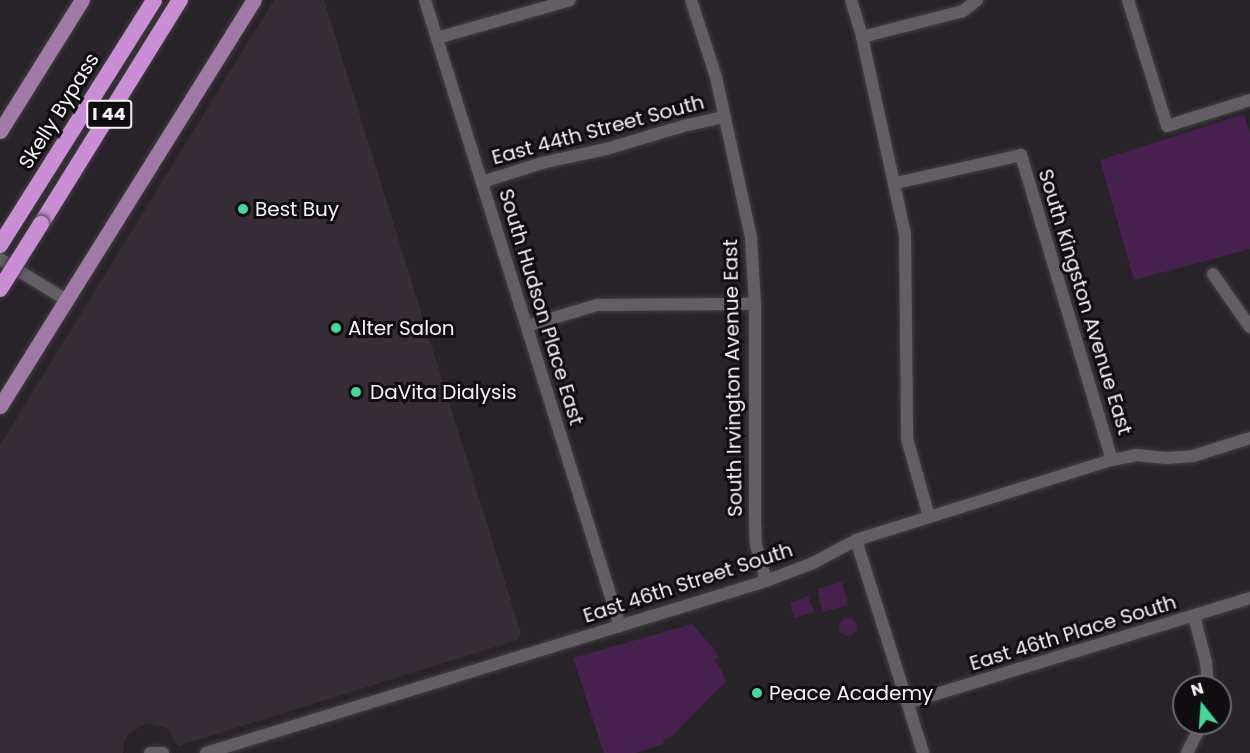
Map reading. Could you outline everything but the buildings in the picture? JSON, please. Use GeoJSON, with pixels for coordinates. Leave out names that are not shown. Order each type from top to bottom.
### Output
{"type":"FeatureCollection","features":[{"type":"Feature","properties":{"kind":"highway","name":"Skelly Bypass"},"geometry":{"type":"LineString","coordinates":[[0,245],[154,0]]}},
{"type":"Feature","properties":{"kind":"highway","name":"I 44"},"geometry":{"type":"LineString","coordinates":[[0,289],[180,0]]}},
{"type":"Feature","properties":{"kind":"main road"},"geometry":{"type":"LineString","coordinates":[[0,131],[82,0]]}},
{"type":"Feature","properties":{"kind":"main road"},"geometry":{"type":"LineString","coordinates":[[0,406],[254,0]]}},
{"type":"Feature","properties":{"kind":"street","name":"South Hudson Place East"},"geometry":{"type":"LineString","coordinates":[[425,0],[620,626]]}},
{"type":"Feature","properties":{"kind":"street"},"geometry":{"type":"LineString","coordinates":[[437,38],[570,0]]}},
{"type":"Feature","properties":{"kind":"street","name":"South Irvington Avenue East"},"geometry":{"type":"LineString","coordinates":[[691,0],[716,77],[751,238],[755,304],[756,545],[766,581]]}},
{"type":"Feature","properties":{"kind":"street"},"geometry":{"type":"LineString","coordinates":[[851,0],[862,37],[896,183],[905,234],[907,439],[930,517]]}},
{"type":"Feature","properties":{"kind":"street"},"geometry":{"type":"LineString","coordinates":[[862,37],[963,11],[977,0]]}},
{"type":"Feature","properties":{"kind":"street"},"geometry":{"type":"LineString","coordinates":[[1128,0],[1167,126],[1250,100]]}},
{"type":"Feature","properties":{"kind":"street","name":"East 44th Street South"},"geometry":{"type":"LineString","coordinates":[[482,182],[542,163],[606,149],[683,126],[725,117]]}},
{"type":"Feature","properties":{"kind":"street","name":"South Kingston Avenue East"},"geometry":{"type":"LineString","coordinates":[[896,183],[1021,155],[1112,460]]}},
{"type":"Feature","properties":{"kind":"street"},"geometry":{"type":"LineString","coordinates":[[0,259],[66,300]]}},
{"type":"Feature","properties":{"kind":"street"},"geometry":{"type":"LineString","coordinates":[[1213,274],[1250,327]]}},
{"type":"Feature","properties":{"kind":"street"},"geometry":{"type":"LineString","coordinates":[[527,326],[597,305],[755,304]]}},
{"type":"Feature","properties":{"kind":"street","name":"East 46th Street South"},"geometry":{"type":"LineString","coordinates":[[206,753],[766,581],[813,563],[856,540],[1112,460],[1137,455],[1166,458],[1193,456],[1250,438]]}},
{"type":"Feature","properties":{"kind":"street"},"geometry":{"type":"LineString","coordinates":[[856,540],[923,753]]}},
{"type":"Feature","properties":{"kind":"street","name":"East 46th Place South"},"geometry":{"type":"LineString","coordinates":[[907,704],[1250,598]]}},
{"type":"Feature","properties":{"kind":"street"},"geometry":{"type":"LineString","coordinates":[[1194,616],[1207,675]]}},
{"type":"Feature","properties":{"kind":"street"},"geometry":{"type":"LineString","coordinates":[[1187,753],[1196,735]]}},
{"type":"Feature","properties":{"kind":"street"},"geometry":{"type":"LineString","coordinates":[[150,753],[163,753]]}},
{"type":"Feature","properties":{"kind":"shaded area"},"geometry":{"type":"Polygon","coordinates":[[[274,0],[324,0],[521,633],[517,640],[178,746],[167,728],[147,723],[129,733],[124,742],[123,753],[0,753],[0,445],[274,0]]]}},
{"type":"Feature","properties":{"kind":"shaded area"},"geometry":{"type":"Polygon","coordinates":[[[1244,114],[1250,134],[1250,249],[1134,280],[1100,160],[1244,114]]]}},
{"type":"Feature","properties":{"kind":"shaded area"},"geometry":{"type":"Polygon","coordinates":[[[842,582],[848,605],[823,612],[817,589],[842,582]]]}},
{"type":"Feature","properties":{"kind":"shaded area"},"geometry":{"type":"Polygon","coordinates":[[[808,596],[814,612],[794,618],[790,603],[808,596]]]}},
{"type":"Feature","properties":{"kind":"shaded area"},"geometry":{"type":"Polygon","coordinates":[[[848,618],[856,623],[857,627],[852,635],[848,636],[840,631],[839,627],[844,619],[848,618]]]}},
{"type":"Feature","properties":{"kind":"shaded area"},"geometry":{"type":"Polygon","coordinates":[[[692,624],[715,650],[718,657],[714,660],[722,671],[725,682],[672,736],[663,740],[664,744],[635,753],[604,753],[573,658],[692,624]]]}},
{"type":"Feature","properties":{"kind":"place","name":"Best Buy"},"geometry":{"type":"Point","coordinates":[243,209]}},
{"type":"Feature","properties":{"kind":"place","name":"Alter Salon"},"geometry":{"type":"Point","coordinates":[336,328]}},
{"type":"Feature","properties":{"kind":"place","name":"DaVita Dialysis"},"geometry":{"type":"Point","coordinates":[356,392]}},
{"type":"Feature","properties":{"kind":"place","name":"Peace Academy"},"geometry":{"type":"Point","coordinates":[757,693]}}]}
